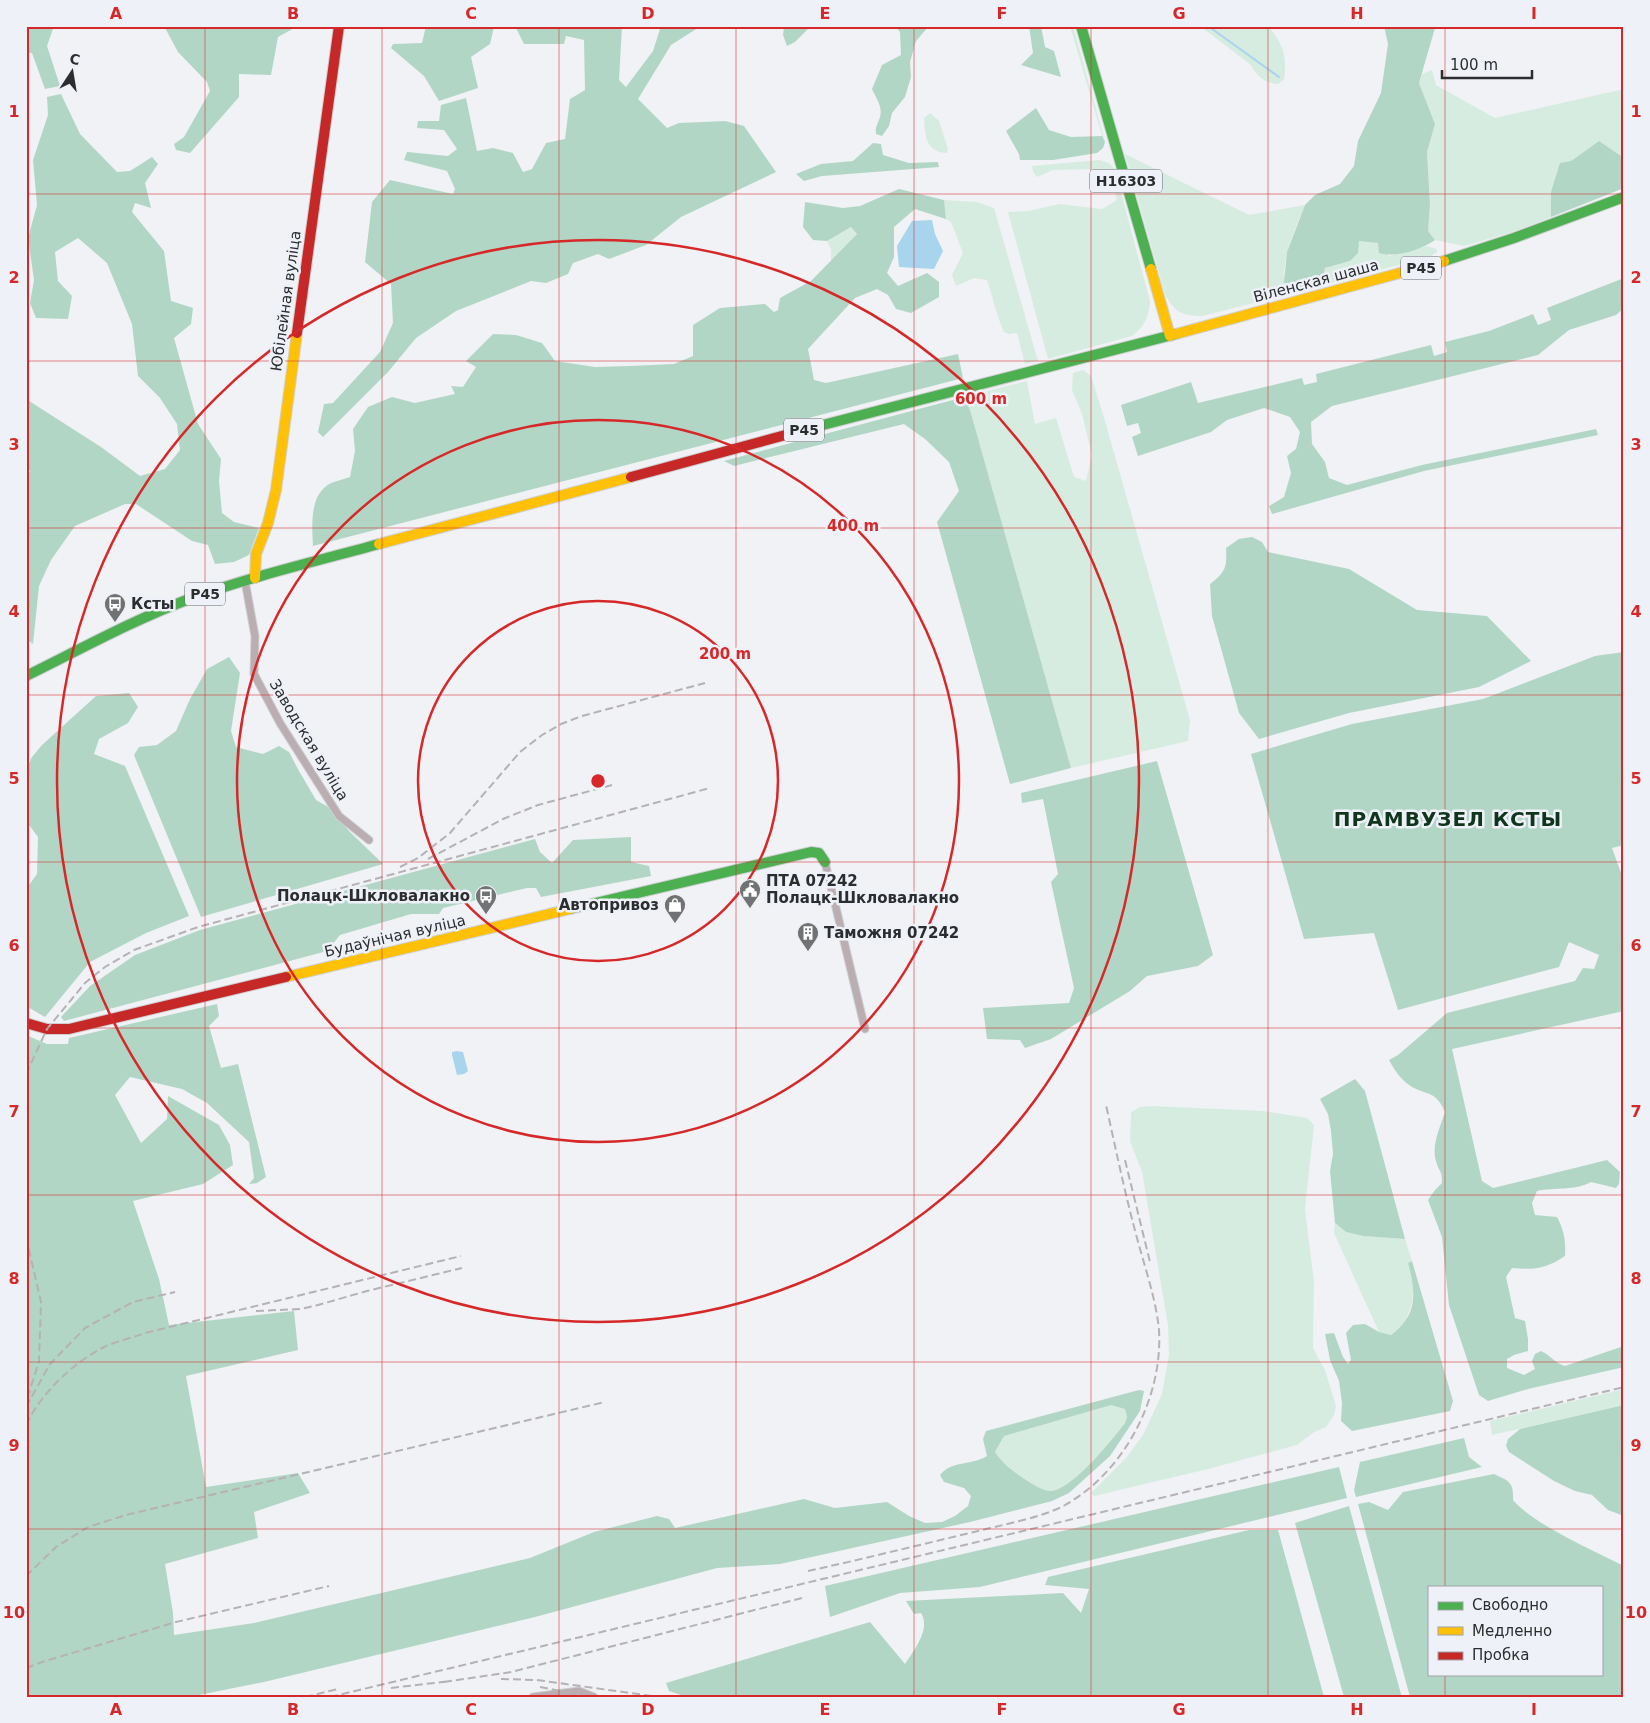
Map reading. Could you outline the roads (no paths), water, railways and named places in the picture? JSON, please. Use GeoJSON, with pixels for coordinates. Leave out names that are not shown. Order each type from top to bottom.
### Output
{"type":"FeatureCollection","features":[{"type":"Feature","properties":{"kind":"main road","name":"Юбілейная вуліца"},"geometry":{"type":"LineString","coordinates":[[250,580],[276,490],[339,26]]}},
{"type":"Feature","properties":{"kind":"main road","name":"Н16303"},"geometry":{"type":"LineString","coordinates":[[1081,26],[1170,336]]}},
{"type":"Feature","properties":{"kind":"main road","name":"Віленская шаша"},"geometry":{"type":"LineString","coordinates":[[1170,336],[1470,253],[1624,197]]}},
{"type":"Feature","properties":{"kind":"main road","name":"Р45"},"geometry":{"type":"LineString","coordinates":[[26,676],[153,614],[192,598],[250,580],[889,407],[1170,336]]}},
{"type":"Feature","properties":{"kind":"main road","name":"Будаўнічая вуліца"},"geometry":{"type":"LineString","coordinates":[[26,1023],[47,1029],[69,1029],[811,852],[820,853],[825,862]]}},
{"type":"Feature","properties":{"kind":"street","name":"Заводская вуліца"},"geometry":{"type":"LineString","coordinates":[[250,580],[255,636],[254,674],[280,723],[339,816],[369,840]]}},
{"type":"Feature","properties":{"kind":"street"},"geometry":{"type":"LineString","coordinates":[[825,862],[866,1029]]}},
{"type":"Feature","properties":{"kind":"street"},"geometry":{"type":"LineString","coordinates":[[533,1697],[578,1690],[594,1697]]}},
{"type":"Feature","properties":{"kind":"water"},"geometry":{"type":"Polygon","coordinates":[[[932,220],[935,234],[943,251],[934,269],[899,267],[897,246],[912,221],[932,220]]]}},
{"type":"Feature","properties":{"kind":"water"},"geometry":{"type":"Polygon","coordinates":[[[452,1052],[463,1052],[468,1071],[464,1074],[457,1075],[452,1052]]]}},
{"type":"Feature","properties":{"kind":"waterway"},"geometry":{"type":"LineString","coordinates":[[1208,26],[1279,77]]}},
{"type":"Feature","properties":{"kind":"railway"},"geometry":{"type":"LineString","coordinates":[[400,867],[418,858],[450,833],[520,752],[542,735],[561,724],[582,716],[705,683]]}},
{"type":"Feature","properties":{"kind":"railway"},"geometry":{"type":"LineString","coordinates":[[428,859],[503,819],[538,805],[612,785]]}},
{"type":"Feature","properties":{"kind":"railway"},"geometry":{"type":"LineString","coordinates":[[26,1074],[47,1029],[85,983],[105,967],[134,950],[198,927],[710,788]]}},
{"type":"Feature","properties":{"kind":"railway"},"geometry":{"type":"LineString","coordinates":[[808,1571],[1008,1524],[1056,1510],[1086,1491],[1122,1453],[1136,1431],[1147,1407],[1159,1356],[1159,1330],[1153,1295],[1128,1205],[1106,1105]]}},
{"type":"Feature","properties":{"kind":"railway"},"geometry":{"type":"LineString","coordinates":[[1125,1160],[1150,1262]]}},
{"type":"Feature","properties":{"kind":"railway"},"geometry":{"type":"LineString","coordinates":[[26,1237],[41,1302],[39,1361],[29,1393]]}},
{"type":"Feature","properties":{"kind":"railway"},"geometry":{"type":"LineString","coordinates":[[26,1425],[40,1402],[59,1380],[81,1361],[109,1345],[145,1333],[461,1256]]}},
{"type":"Feature","properties":{"kind":"railway"},"geometry":{"type":"LineString","coordinates":[[256,1311],[301,1309],[462,1268]]}},
{"type":"Feature","properties":{"kind":"railway"},"geometry":{"type":"LineString","coordinates":[[26,1407],[50,1364],[85,1328],[133,1302],[175,1292]]}},
{"type":"Feature","properties":{"kind":"railway"},"geometry":{"type":"LineString","coordinates":[[330,1697],[1624,1387]]}},
{"type":"Feature","properties":{"kind":"railway"},"geometry":{"type":"LineString","coordinates":[[26,1576],[56,1547],[88,1527],[126,1515],[605,1402]]}},
{"type":"Feature","properties":{"kind":"railway"},"geometry":{"type":"LineString","coordinates":[[26,1668],[176,1622],[329,1586]]}},
{"type":"Feature","properties":{"kind":"railway"},"geometry":{"type":"LineString","coordinates":[[444,1682],[511,1672],[806,1597]]}},
{"type":"Feature","properties":{"kind":"railway"},"geometry":{"type":"LineString","coordinates":[[501,1679],[537,1680],[659,1697]]}},
{"type":"Feature","properties":{"kind":"railway"},"geometry":{"type":"LineString","coordinates":[[391,1688],[451,1681]]}},
{"type":"Feature","properties":{"kind":"railway"},"geometry":{"type":"LineString","coordinates":[[540,1687],[579,1697]]}},
{"type":"Feature","properties":{"kind":"railway"},"geometry":{"type":"LineString","coordinates":[[305,1697],[338,1689]]}},
{"type":"Feature","properties":{"kind":"place","name":"Ксты"},"geometry":{"type":"Point","coordinates":[115,623]}},
{"type":"Feature","properties":{"kind":"place","name":"ПТА 07242 Полацк-Шкловалакно"},"geometry":{"type":"Point","coordinates":[750,909]}},
{"type":"Feature","properties":{"kind":"place","name":"Полацк-Шкловалакно"},"geometry":{"type":"Point","coordinates":[486,915]}},
{"type":"Feature","properties":{"kind":"place","name":"Автопривоз"},"geometry":{"type":"Point","coordinates":[675,924]}},
{"type":"Feature","properties":{"kind":"place","name":"Таможня 07242"},"geometry":{"type":"Point","coordinates":[808,952]}},
{"type":"Feature","properties":{"kind":"district","name":"ПРАМВУЗЕЛ КСТЫ"},"geometry":{"type":"Point","coordinates":[1448,819]}}]}
